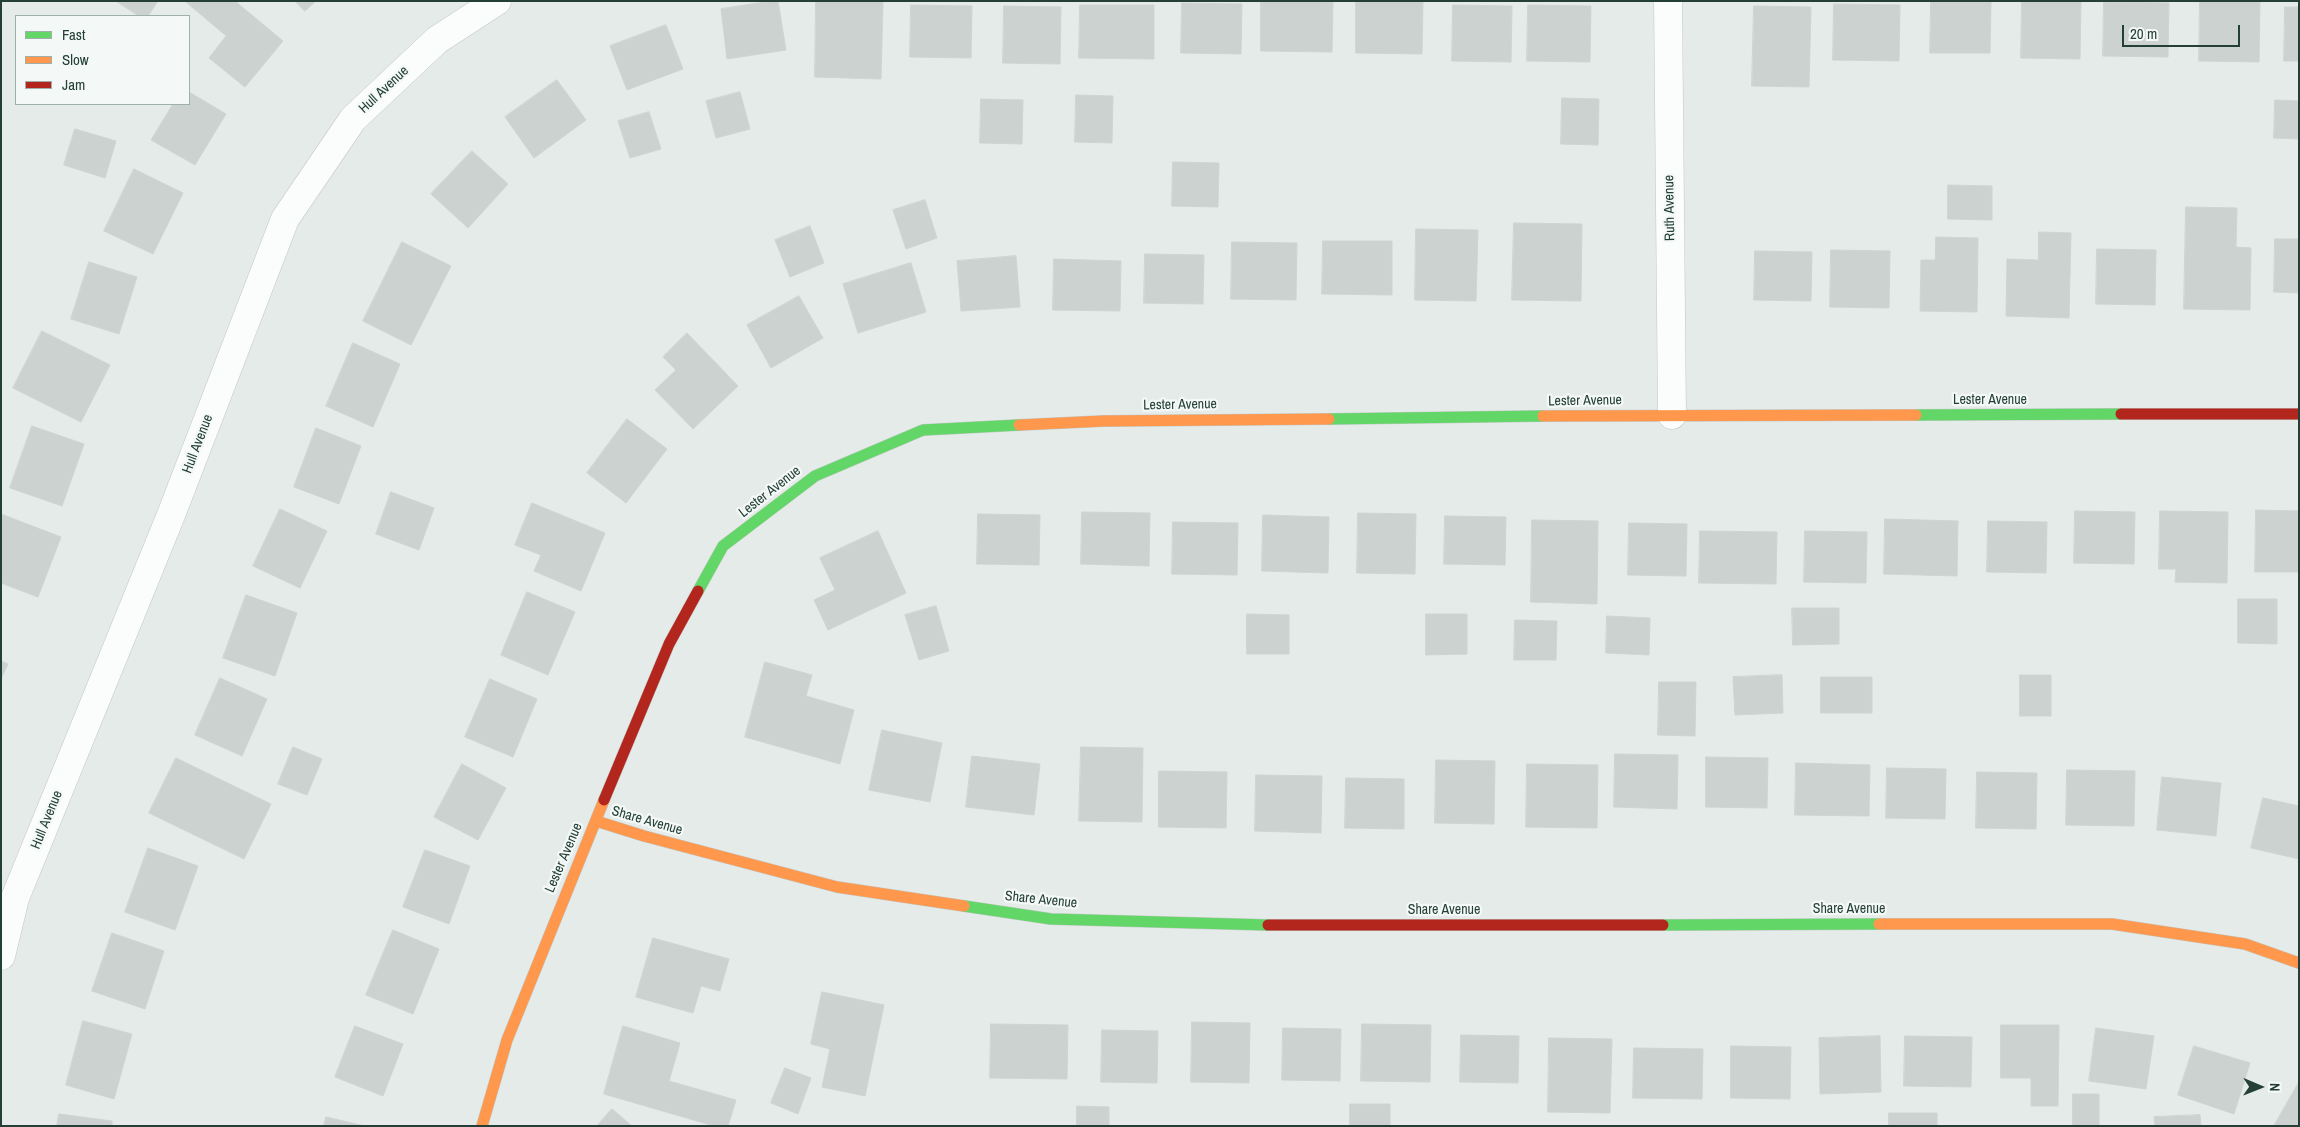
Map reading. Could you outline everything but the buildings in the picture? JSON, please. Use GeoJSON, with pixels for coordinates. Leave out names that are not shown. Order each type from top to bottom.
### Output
{"type":"FeatureCollection","features":[{"type":"Feature","properties":{"kind":"street","name":"Hull Avenue"},"geometry":{"type":"LineString","coordinates":[[1,956],[15,898],[171,515],[285,219],[353,119],[437,40],[497,1]]}},
{"type":"Feature","properties":{"kind":"street","name":"Ruth Avenue"},"geometry":{"type":"LineString","coordinates":[[1668,1],[1672,415]]}},
{"type":"Feature","properties":{"kind":"street","name":"Lester Avenue"},"geometry":{"type":"LineString","coordinates":[[482,1126],[507,1040],[669,644],[723,546],[815,476],[923,430],[1104,420],[1672,415],[2299,414]]}},
{"type":"Feature","properties":{"kind":"street","name":"Share Avenue"},"geometry":{"type":"LineString","coordinates":[[596,821],[644,836],[837,887],[1051,919],[1228,925],[2112,924],[2245,944],[2299,963]]}},
{"type":"Feature","properties":{"kind":"traffic: fast"},"geometry":{"type":"LineString","coordinates":[[1916,415],[2121,414]]}},
{"type":"Feature","properties":{"kind":"traffic: fast"},"geometry":{"type":"LineString","coordinates":[[1329,419],[1543,416]]}},
{"type":"Feature","properties":{"kind":"traffic: fast"},"geometry":{"type":"LineString","coordinates":[[698,591],[723,546],[815,476],[923,430],[1019,425]]}},
{"type":"Feature","properties":{"kind":"traffic: fast"},"geometry":{"type":"LineString","coordinates":[[964,906],[1051,919],[1268,925]]}},
{"type":"Feature","properties":{"kind":"traffic: fast"},"geometry":{"type":"LineString","coordinates":[[1663,925],[1879,924]]}},
{"type":"Feature","properties":{"kind":"traffic: slow"},"geometry":{"type":"LineString","coordinates":[[1543,416],[1916,415]]}},
{"type":"Feature","properties":{"kind":"traffic: slow"},"geometry":{"type":"LineString","coordinates":[[1019,425],[1104,421],[1329,419]]}},
{"type":"Feature","properties":{"kind":"traffic: slow"},"geometry":{"type":"LineString","coordinates":[[482,1126],[507,1040],[604,800]]}},
{"type":"Feature","properties":{"kind":"traffic: slow"},"geometry":{"type":"LineString","coordinates":[[596,821],[644,836],[837,887],[964,906]]}},
{"type":"Feature","properties":{"kind":"traffic: slow"},"geometry":{"type":"LineString","coordinates":[[1879,924],[2112,924],[2245,944],[2299,963]]}},
{"type":"Feature","properties":{"kind":"traffic: jam"},"geometry":{"type":"LineString","coordinates":[[2121,414],[2299,414]]}},
{"type":"Feature","properties":{"kind":"traffic: jam"},"geometry":{"type":"LineString","coordinates":[[604,800],[669,644],[698,591]]}},
{"type":"Feature","properties":{"kind":"traffic: jam"},"geometry":{"type":"LineString","coordinates":[[1268,925],[1663,925]]}}]}
